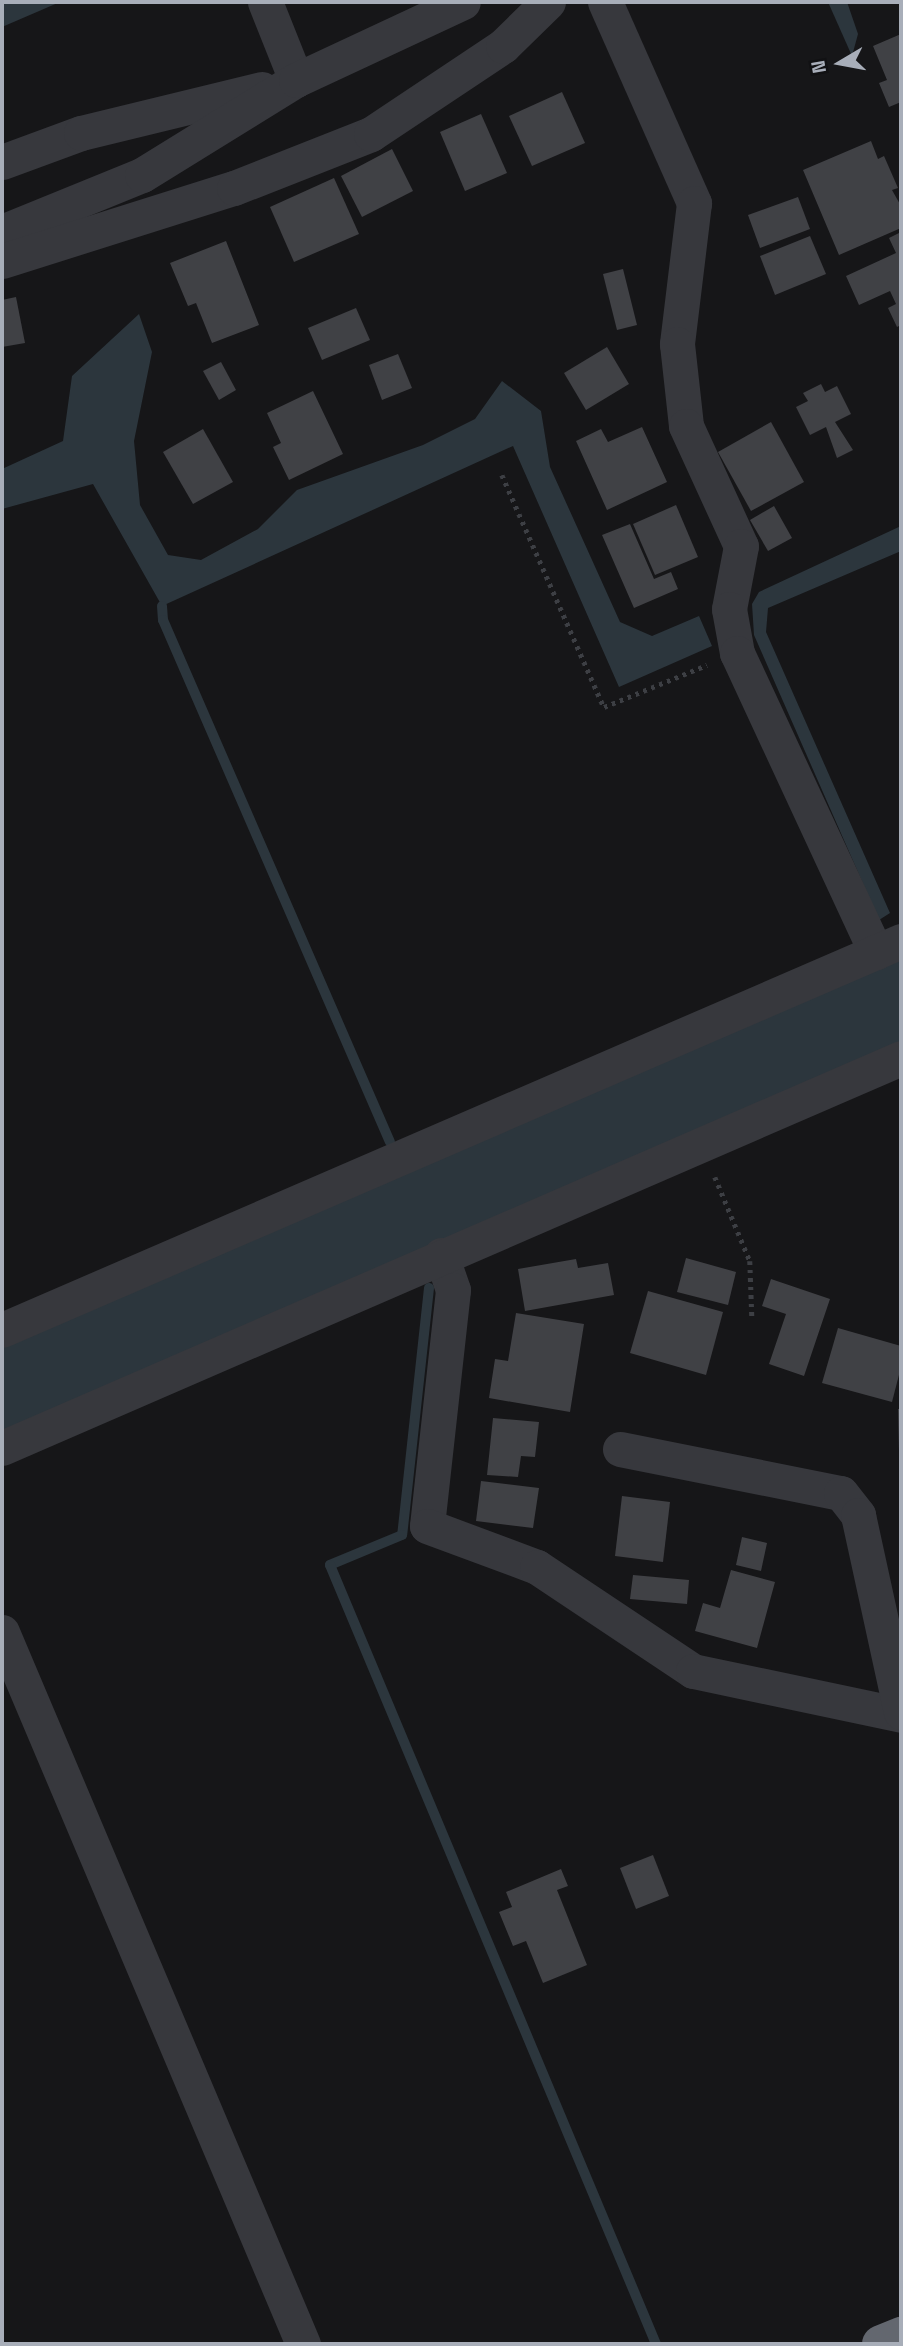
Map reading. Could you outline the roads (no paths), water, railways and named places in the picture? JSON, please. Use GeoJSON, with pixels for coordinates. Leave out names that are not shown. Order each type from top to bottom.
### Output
{"type":"FeatureCollection","features":[{"type":"Feature","properties":{"kind":"highway"},"geometry":{"type":"LineString","coordinates":[[881,2344],[901,2336]]}},
{"type":"Feature","properties":{"kind":"street"},"geometry":{"type":"LineString","coordinates":[[265,2],[296,80]]}},
{"type":"Feature","properties":{"kind":"street"},"geometry":{"type":"LineString","coordinates":[[2,232],[142,175],[296,80],[463,2]]}},
{"type":"Feature","properties":{"kind":"street"},"geometry":{"type":"LineString","coordinates":[[2,261],[234,188],[371,134],[503,46],[548,2]]}},
{"type":"Feature","properties":{"kind":"street"},"geometry":{"type":"LineString","coordinates":[[2,1330],[888,947],[737,653],[729,609],[741,546],[686,426],[677,344],[694,203],[605,2]]}},
{"type":"Feature","properties":{"kind":"street"},"geometry":{"type":"LineString","coordinates":[[2,162],[81,133],[296,80]]}},
{"type":"Feature","properties":{"kind":"street"},"geometry":{"type":"LineString","coordinates":[[2,1448],[441,1255],[901,1058]]}},
{"type":"Feature","properties":{"kind":"street"},"geometry":{"type":"LineString","coordinates":[[441,1255],[453,1290],[427,1526],[537,1567],[693,1671],[901,1714],[858,1515],[841,1493],[620,1449]]}},
{"type":"Feature","properties":{"kind":"street"},"geometry":{"type":"LineString","coordinates":[[2,1632],[303,2344]]}},
{"type":"Feature","properties":{"kind":"waterway"},"geometry":{"type":"LineString","coordinates":[[162,606],[163,620],[390,1142]]}},
{"type":"Feature","properties":{"kind":"waterway"},"geometry":{"type":"LineString","coordinates":[[429,1288],[402,1535],[330,1565],[656,2344]]}}]}
